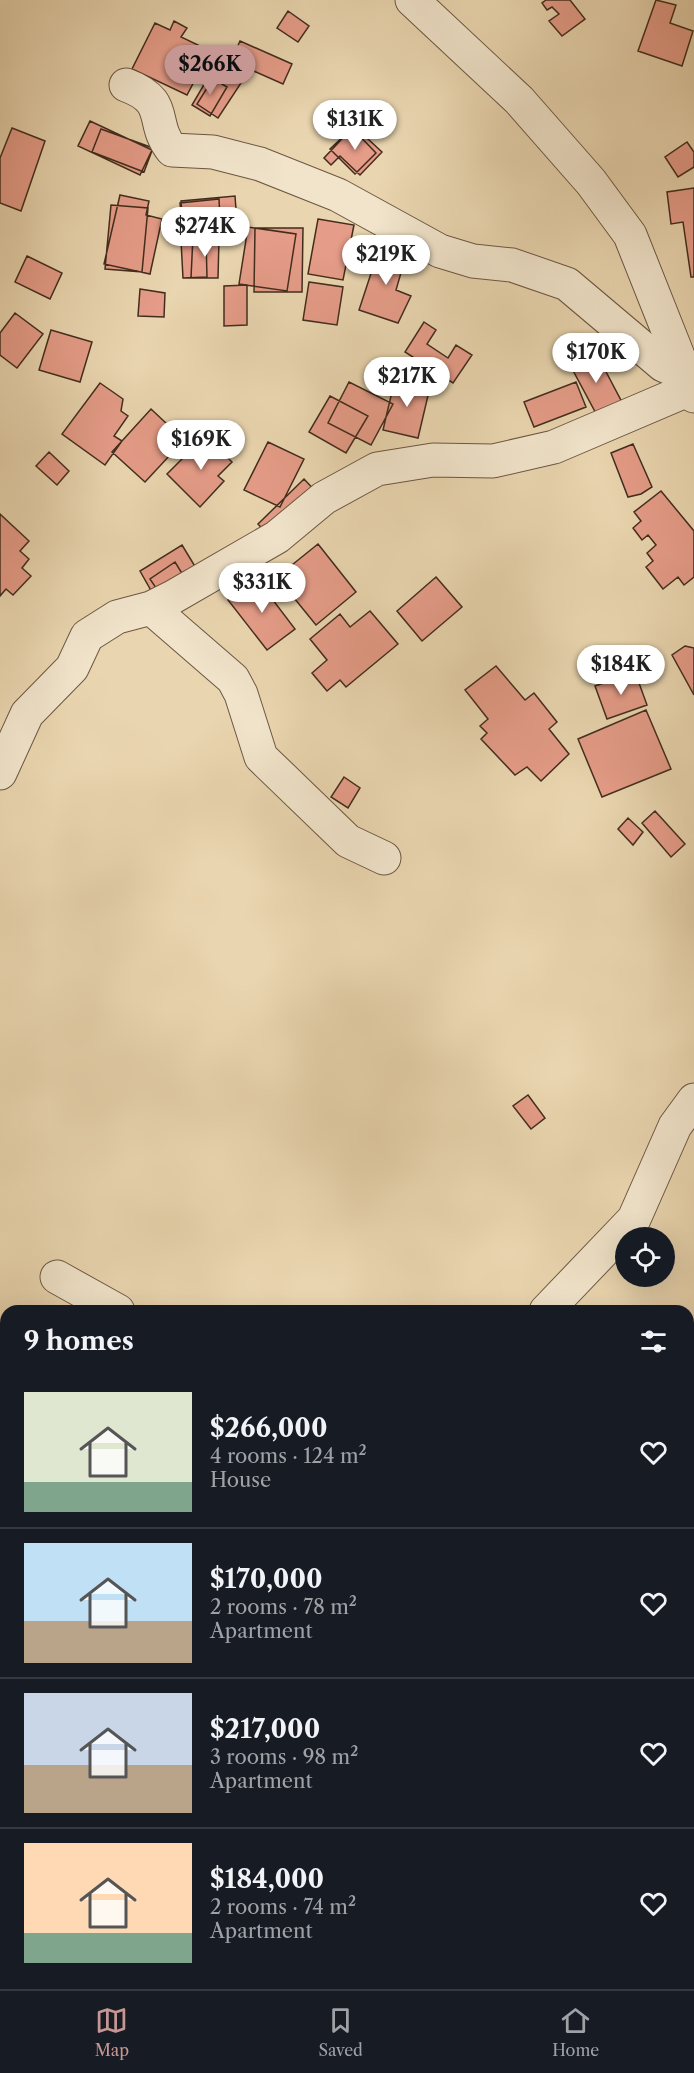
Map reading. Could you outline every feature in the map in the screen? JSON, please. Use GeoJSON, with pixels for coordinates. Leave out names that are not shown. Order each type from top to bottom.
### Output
{"type":"FeatureCollection","features":[{"type":"Feature","properties":{"kind":"street"},"geometry":{"type":"LineString","coordinates":[[412,0],[519,100],[591,182],[624,226],[630,235],[689,386]]}},
{"type":"Feature","properties":{"kind":"street"},"geometry":{"type":"LineString","coordinates":[[126,85],[142,91],[153,101],[159,114],[163,139],[172,150],[213,152],[260,164],[338,195],[440,251],[473,261],[512,265],[567,284],[689,386]]}},
{"type":"Feature","properties":{"kind":"street"},"geometry":{"type":"LineString","coordinates":[[0,773],[27,714],[72,668],[87,636],[117,617],[151,608],[277,537],[324,498],[377,469],[433,460],[493,460],[554,447],[689,386]]}},
{"type":"Feature","properties":{"kind":"street"},"geometry":{"type":"LineString","coordinates":[[151,608],[233,679],[241,694],[261,757],[279,777],[348,841],[384,858]]}},
{"type":"Feature","properties":{"kind":"street"},"geometry":{"type":"LineString","coordinates":[[552,1305],[634,1219],[675,1126],[694,1100]]}},
{"type":"Feature","properties":{"kind":"street"},"geometry":{"type":"LineString","coordinates":[[57,1277],[107,1305]]}},
{"type":"Feature","properties":{"kind":"building"},"geometry":{"type":"Polygon","coordinates":[[[546,0],[570,0],[585,19],[562,36],[549,21],[559,14],[552,7],[547,10],[542,3],[546,0]]]}},
{"type":"Feature","properties":{"kind":"building"},"geometry":{"type":"Polygon","coordinates":[[[656,0],[676,5],[670,23],[693,31],[682,66],[638,51],[656,0]]]}},
{"type":"Feature","properties":{"kind":"building"},"geometry":{"type":"Polygon","coordinates":[[[288,11],[309,26],[298,42],[277,28],[288,11]]]}},
{"type":"Feature","properties":{"kind":"building"},"geometry":{"type":"Polygon","coordinates":[[[174,21],[187,28],[181,37],[217,54],[203,82],[196,78],[187,95],[132,69],[155,23],[170,30],[174,21]]]}},
{"type":"Feature","properties":{"kind":"building"},"geometry":{"type":"Polygon","coordinates":[[[240,41],[292,64],[283,84],[231,61],[240,41]]]}},
{"type":"Feature","properties":{"kind":"building"},"geometry":{"type":"Polygon","coordinates":[[[219,69],[241,83],[218,118],[197,104],[219,69]]]}},
{"type":"Feature","properties":{"kind":"building"},"geometry":{"type":"Polygon","coordinates":[[[209,76],[227,87],[210,116],[192,105],[209,76]]]}},
{"type":"Feature","properties":{"kind":"building"},"geometry":{"type":"Polygon","coordinates":[[[90,121],[152,150],[140,175],[78,146],[90,121]]]}},
{"type":"Feature","properties":{"kind":"building"},"geometry":{"type":"Polygon","coordinates":[[[354,126],[382,152],[360,175],[340,156],[331,165],[324,158],[354,126]]]}},
{"type":"Feature","properties":{"kind":"building"},"geometry":{"type":"Polygon","coordinates":[[[12,128],[45,141],[21,211],[0,203],[0,158],[12,128]]]}},
{"type":"Feature","properties":{"kind":"building"},"geometry":{"type":"Polygon","coordinates":[[[352,128],[376,153],[355,174],[330,149],[352,128]]]}},
{"type":"Feature","properties":{"kind":"building"},"geometry":{"type":"Polygon","coordinates":[[[101,129],[153,148],[144,172],[92,152],[101,129]]]}},
{"type":"Feature","properties":{"kind":"building"},"geometry":{"type":"Polygon","coordinates":[[[687,142],[694,152],[694,167],[678,177],[665,157],[687,142]]]}},
{"type":"Feature","properties":{"kind":"building"},"geometry":{"type":"Polygon","coordinates":[[[694,188],[694,277],[691,277],[683,222],[671,224],[667,192],[694,188]]]}},
{"type":"Feature","properties":{"kind":"building"},"geometry":{"type":"Polygon","coordinates":[[[120,195],[149,201],[146,215],[162,219],[150,274],[104,264],[120,195]]]}},
{"type":"Feature","properties":{"kind":"building"},"geometry":{"type":"Polygon","coordinates":[[[235,196],[237,223],[183,228],[181,201],[235,196]]]}},
{"type":"Feature","properties":{"kind":"building"},"geometry":{"type":"Polygon","coordinates":[[[219,199],[220,219],[182,223],[180,203],[219,199]]]}},
{"type":"Feature","properties":{"kind":"building"},"geometry":{"type":"Polygon","coordinates":[[[111,205],[148,208],[142,272],[105,269],[111,205]]]}},
{"type":"Feature","properties":{"kind":"building"},"geometry":{"type":"Polygon","coordinates":[[[318,219],[354,225],[343,280],[308,274],[318,219]]]}},
{"type":"Feature","properties":{"kind":"building"},"geometry":{"type":"Polygon","coordinates":[[[248,227],[296,234],[287,291],[239,284],[248,227]]]}},
{"type":"Feature","properties":{"kind":"building"},"geometry":{"type":"Polygon","coordinates":[[[255,228],[303,228],[302,292],[254,292],[255,228]]]}},
{"type":"Feature","properties":{"kind":"building"},"geometry":{"type":"Polygon","coordinates":[[[193,236],[219,239],[218,278],[191,278],[193,236]]]}},
{"type":"Feature","properties":{"kind":"building"},"geometry":{"type":"Polygon","coordinates":[[[206,240],[207,277],[183,278],[181,241],[206,240]]]}},
{"type":"Feature","properties":{"kind":"building"},"geometry":{"type":"Polygon","coordinates":[[[381,243],[407,252],[396,290],[411,296],[398,323],[359,310],[381,243]]]}},
{"type":"Feature","properties":{"kind":"building"},"geometry":{"type":"Polygon","coordinates":[[[27,256],[62,273],[50,299],[15,282],[27,256]]]}},
{"type":"Feature","properties":{"kind":"building"},"geometry":{"type":"Polygon","coordinates":[[[309,282],[343,287],[337,325],[303,320],[309,282]]]}},
{"type":"Feature","properties":{"kind":"building"},"geometry":{"type":"Polygon","coordinates":[[[247,285],[247,325],[224,326],[224,286],[247,285]]]}},
{"type":"Feature","properties":{"kind":"building"},"geometry":{"type":"Polygon","coordinates":[[[140,289],[165,293],[164,317],[138,316],[140,289]]]}},
{"type":"Feature","properties":{"kind":"building"},"geometry":{"type":"Polygon","coordinates":[[[15,313],[43,334],[17,368],[0,355],[0,333],[15,313]]]}},
{"type":"Feature","properties":{"kind":"building"},"geometry":{"type":"Polygon","coordinates":[[[424,322],[436,330],[427,344],[448,358],[456,345],[472,355],[453,383],[405,352],[424,322]]]}},
{"type":"Feature","properties":{"kind":"building"},"geometry":{"type":"Polygon","coordinates":[[[51,330],[92,342],[80,382],[39,370],[51,330]]]}},
{"type":"Feature","properties":{"kind":"building"},"geometry":{"type":"Polygon","coordinates":[[[594,349],[624,406],[599,419],[569,363],[594,349]]]}},
{"type":"Feature","properties":{"kind":"building"},"geometry":{"type":"Polygon","coordinates":[[[395,379],[430,387],[418,438],[383,430],[395,379]]]}},
{"type":"Feature","properties":{"kind":"building"},"geometry":{"type":"Polygon","coordinates":[[[349,382],[393,404],[371,445],[328,423],[349,382]]]}},
{"type":"Feature","properties":{"kind":"building"},"geometry":{"type":"Polygon","coordinates":[[[576,382],[586,407],[534,427],[524,402],[576,382]]]}},
{"type":"Feature","properties":{"kind":"building"},"geometry":{"type":"Polygon","coordinates":[[[100,383],[123,399],[121,411],[128,416],[114,436],[122,441],[105,465],[62,434],[100,383]]]}},
{"type":"Feature","properties":{"kind":"building"},"geometry":{"type":"Polygon","coordinates":[[[330,396],[368,416],[346,453],[309,432],[330,396]]]}},
{"type":"Feature","properties":{"kind":"building"},"geometry":{"type":"Polygon","coordinates":[[[151,409],[184,440],[145,482],[112,452],[151,409]]]}},
{"type":"Feature","properties":{"kind":"building"},"geometry":{"type":"Polygon","coordinates":[[[205,436],[232,462],[218,476],[224,481],[200,507],[167,474],[205,436]]]}},
{"type":"Feature","properties":{"kind":"building"},"geometry":{"type":"Polygon","coordinates":[[[268,442],[304,459],[280,507],[244,490],[268,442]]]}},
{"type":"Feature","properties":{"kind":"building"},"geometry":{"type":"Polygon","coordinates":[[[633,444],[652,487],[641,494],[628,497],[611,453],[633,444]]]}},
{"type":"Feature","properties":{"kind":"building"},"geometry":{"type":"Polygon","coordinates":[[[49,452],[69,471],[57,485],[36,466],[49,452]]]}},
{"type":"Feature","properties":{"kind":"building"},"geometry":{"type":"Polygon","coordinates":[[[304,479],[319,495],[273,540],[258,524],[304,479]]]}},
{"type":"Feature","properties":{"kind":"building"},"geometry":{"type":"Polygon","coordinates":[[[661,491],[694,531],[694,577],[684,585],[678,577],[663,589],[646,567],[653,561],[647,553],[656,545],[648,535],[642,540],[633,528],[641,521],[634,512],[661,491]]]}},
{"type":"Feature","properties":{"kind":"building"},"geometry":{"type":"Polygon","coordinates":[[[0,514],[29,541],[20,551],[29,559],[22,568],[31,576],[13,595],[6,589],[0,596],[0,514]]]}},
{"type":"Feature","properties":{"kind":"building"},"geometry":{"type":"Polygon","coordinates":[[[318,544],[356,592],[316,625],[277,577],[318,544]]]}},
{"type":"Feature","properties":{"kind":"building"},"geometry":{"type":"Polygon","coordinates":[[[182,545],[196,568],[153,594],[140,571],[182,545]]]}},
{"type":"Feature","properties":{"kind":"building"},"geometry":{"type":"Polygon","coordinates":[[[175,562],[183,575],[158,591],[150,579],[175,562]]]}},
{"type":"Feature","properties":{"kind":"building"},"geometry":{"type":"Polygon","coordinates":[[[436,577],[462,607],[422,641],[397,611],[436,577]]]}},
{"type":"Feature","properties":{"kind":"building"},"geometry":{"type":"Polygon","coordinates":[[[257,579],[295,629],[267,650],[228,600],[257,579]]]}},
{"type":"Feature","properties":{"kind":"building"},"geometry":{"type":"Polygon","coordinates":[[[370,611],[398,644],[346,687],[340,680],[327,691],[312,673],[327,660],[310,639],[340,614],[350,627],[370,611]]]}},
{"type":"Feature","properties":{"kind":"building"},"geometry":{"type":"Polygon","coordinates":[[[685,646],[694,648],[694,695],[672,655],[685,646]]]}},
{"type":"Feature","properties":{"kind":"building"},"geometry":{"type":"Polygon","coordinates":[[[496,666],[525,700],[534,693],[557,722],[549,729],[569,754],[541,781],[527,767],[515,775],[481,739],[487,733],[480,726],[488,719],[465,690],[496,666]]]}},
{"type":"Feature","properties":{"kind":"building"},"geometry":{"type":"Polygon","coordinates":[[[635,672],[647,705],[607,719],[595,686],[635,672]]]}},
{"type":"Feature","properties":{"kind":"building"},"geometry":{"type":"Polygon","coordinates":[[[646,710],[671,769],[602,797],[578,739],[646,710]]]}},
{"type":"Feature","properties":{"kind":"building"},"geometry":{"type":"Polygon","coordinates":[[[344,777],[360,788],[348,808],[331,797],[344,777]]]}},
{"type":"Feature","properties":{"kind":"building"},"geometry":{"type":"Polygon","coordinates":[[[655,811],[685,844],[671,857],[642,823],[655,811]]]}},
{"type":"Feature","properties":{"kind":"building"},"geometry":{"type":"Polygon","coordinates":[[[628,818],[643,832],[633,845],[618,829],[628,818]]]}},
{"type":"Feature","properties":{"kind":"building"},"geometry":{"type":"Polygon","coordinates":[[[528,1095],[545,1118],[531,1129],[513,1106],[528,1095]]]}}]}
